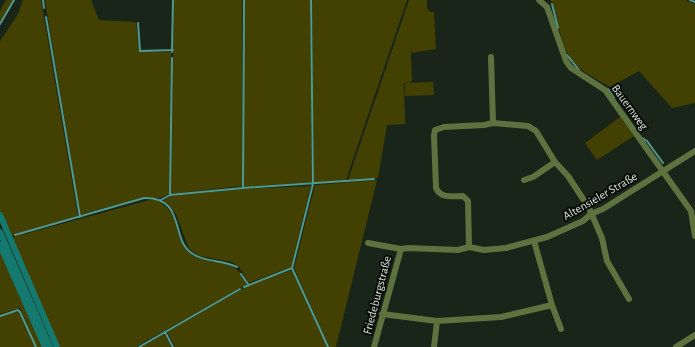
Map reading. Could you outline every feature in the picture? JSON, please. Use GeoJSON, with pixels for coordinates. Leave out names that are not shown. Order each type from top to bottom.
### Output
{"type":"FeatureCollection","features":[{"type":"Feature","properties":{"kind":"street","name":"Bauernweg"},"geometry":{"type":"LineString","coordinates":[[539,0],[547,7],[566,61],[571,68],[605,90],[691,212],[695,236]]}},
{"type":"Feature","properties":{"kind":"street"},"geometry":{"type":"LineString","coordinates":[[491,57],[493,123]]}},
{"type":"Feature","properties":{"kind":"street"},"geometry":{"type":"LineString","coordinates":[[469,247],[468,201],[463,196],[444,197],[438,193],[436,188],[435,130],[439,128],[493,123],[528,126],[536,132],[555,162],[568,176],[589,208],[602,238],[607,261],[629,299]]}},
{"type":"Feature","properties":{"kind":"street","name":"Altensieler Straße"},"geometry":{"type":"LineString","coordinates":[[368,243],[401,249],[458,250],[469,247],[484,250],[506,248],[534,241],[583,221],[591,214],[603,209],[695,151]]}},
{"type":"Feature","properties":{"kind":"street"},"geometry":{"type":"LineString","coordinates":[[524,180],[533,177],[555,162]]}},
{"type":"Feature","properties":{"kind":"street"},"geometry":{"type":"LineString","coordinates":[[534,241],[552,305],[561,328]]}},
{"type":"Feature","properties":{"kind":"street","name":"Friedeburgstraße"},"geometry":{"type":"LineString","coordinates":[[374,347],[401,249]]}},
{"type":"Feature","properties":{"kind":"street"},"geometry":{"type":"LineString","coordinates":[[382,314],[437,322],[501,317],[552,305]]}},
{"type":"Feature","properties":{"kind":"street"},"geometry":{"type":"LineString","coordinates":[[434,347],[437,322]]}},
{"type":"Feature","properties":{"kind":"street"},"geometry":{"type":"LineString","coordinates":[[676,347],[695,335]]}},
{"type":"Feature","properties":{"kind":"shaded area"},"geometry":{"type":"Polygon","coordinates":[[[6,0],[13,0],[0,22],[0,11],[6,0]]]}},
{"type":"Feature","properties":{"kind":"shaded area"},"geometry":{"type":"Polygon","coordinates":[[[23,0],[41,0],[78,216],[9,236],[0,215],[0,41],[18,14],[23,0]]]}},
{"type":"Feature","properties":{"kind":"shaded area"},"geometry":{"type":"Polygon","coordinates":[[[45,0],[91,0],[99,20],[136,22],[139,51],[171,52],[169,194],[161,198],[144,197],[80,215],[45,0]]]}},
{"type":"Feature","properties":{"kind":"shaded area"},"geometry":{"type":"Polygon","coordinates":[[[174,0],[242,0],[242,186],[171,194],[174,0]]]}},
{"type":"Feature","properties":{"kind":"shaded area"},"geometry":{"type":"Polygon","coordinates":[[[244,0],[310,0],[312,182],[243,187],[244,0]]]}},
{"type":"Feature","properties":{"kind":"shaded area"},"geometry":{"type":"Polygon","coordinates":[[[312,0],[407,0],[346,180],[314,183],[312,0]]]}},
{"type":"Feature","properties":{"kind":"shaded area"},"geometry":{"type":"Polygon","coordinates":[[[409,0],[427,0],[427,8],[430,12],[434,12],[436,49],[411,53],[412,82],[404,83],[405,124],[387,125],[378,178],[348,180],[409,0]]]}},
{"type":"Feature","properties":{"kind":"shaded area"},"geometry":{"type":"Polygon","coordinates":[[[550,0],[685,0],[695,4],[695,103],[672,108],[639,71],[610,87],[584,71],[571,59],[563,44],[553,3],[550,0]]]}},
{"type":"Feature","properties":{"kind":"shaded area"},"geometry":{"type":"Polygon","coordinates":[[[433,82],[434,95],[405,96],[405,83],[433,82]]]}},
{"type":"Feature","properties":{"kind":"shaded area"},"geometry":{"type":"Polygon","coordinates":[[[620,117],[634,136],[597,160],[585,143],[620,117]]]}},
{"type":"Feature","properties":{"kind":"shaded area"},"geometry":{"type":"Polygon","coordinates":[[[377,180],[336,347],[329,347],[294,268],[315,185],[377,180]]]}},
{"type":"Feature","properties":{"kind":"shaded area"},"geometry":{"type":"Polygon","coordinates":[[[311,186],[291,267],[249,283],[239,267],[232,262],[199,256],[189,249],[176,214],[163,201],[171,196],[242,189],[311,186]]]}},
{"type":"Feature","properties":{"kind":"shaded area"},"geometry":{"type":"Polygon","coordinates":[[[153,199],[162,203],[172,215],[179,237],[187,251],[198,258],[224,264],[236,269],[247,284],[136,347],[57,347],[10,238],[153,199]]]}},
{"type":"Feature","properties":{"kind":"shaded area"},"geometry":{"type":"Polygon","coordinates":[[[0,245],[45,347],[37,347],[20,308],[0,314],[0,245]]]}},
{"type":"Feature","properties":{"kind":"shaded area"},"geometry":{"type":"Polygon","coordinates":[[[292,270],[327,347],[175,347],[167,332],[249,285],[292,270]]]}},
{"type":"Feature","properties":{"kind":"shaded area"},"geometry":{"type":"Polygon","coordinates":[[[13,312],[19,312],[35,347],[0,347],[0,316],[13,312]]]}},
{"type":"Feature","properties":{"kind":"shaded area"},"geometry":{"type":"Polygon","coordinates":[[[164,334],[172,347],[141,347],[164,334]]]}},
{"type":"Feature","properties":{"kind":"waterway"},"geometry":{"type":"LineString","coordinates":[[0,24],[14,0]]}},
{"type":"Feature","properties":{"kind":"waterway"},"geometry":{"type":"LineString","coordinates":[[43,0],[44,8]]}},
{"type":"Feature","properties":{"kind":"waterway"},"geometry":{"type":"LineString","coordinates":[[172,52],[173,0]]}},
{"type":"Feature","properties":{"kind":"waterway"},"geometry":{"type":"LineString","coordinates":[[243,188],[244,0]]}},
{"type":"Feature","properties":{"kind":"waterway"},"geometry":{"type":"LineString","coordinates":[[244,287],[292,268],[313,184],[311,0]]}},
{"type":"Feature","properties":{"kind":"waterway"},"geometry":{"type":"LineString","coordinates":[[690,0],[695,2]]}},
{"type":"Feature","properties":{"kind":"waterway"},"geometry":{"type":"LineString","coordinates":[[552,4],[558,28]]}},
{"type":"Feature","properties":{"kind":"waterway"},"geometry":{"type":"LineString","coordinates":[[46,17],[80,217]]}},
{"type":"Feature","properties":{"kind":"waterway"},"geometry":{"type":"LineString","coordinates":[[138,23],[140,51],[173,50]]}},
{"type":"Feature","properties":{"kind":"waterway"},"geometry":{"type":"LineString","coordinates":[[567,55],[579,70]]}},
{"type":"Feature","properties":{"kind":"waterway"},"geometry":{"type":"LineString","coordinates":[[170,195],[172,58]]}},
{"type":"Feature","properties":{"kind":"waterway"},"geometry":{"type":"LineString","coordinates":[[608,89],[614,98]]}},
{"type":"Feature","properties":{"kind":"waterway"},"geometry":{"type":"LineString","coordinates":[[642,138],[647,141],[663,163]]}},
{"type":"Feature","properties":{"kind":"waterway"},"geometry":{"type":"LineString","coordinates":[[161,200],[170,195],[243,188],[374,179]]}},
{"type":"Feature","properties":{"kind":"waterway"},"geometry":{"type":"LineString","coordinates":[[15,235],[144,198],[157,199],[166,204],[172,211],[184,245],[190,252],[200,258],[237,267]]}},
{"type":"Feature","properties":{"kind":"waterway"},"geometry":{"type":"LineString","coordinates":[[0,215],[57,347]]}},
{"type":"Feature","properties":{"kind":"waterway"},"geometry":{"type":"LineString","coordinates":[[0,232],[50,347]]}},
{"type":"Feature","properties":{"kind":"waterway"},"geometry":{"type":"LineString","coordinates":[[0,245],[45,347]]}},
{"type":"Feature","properties":{"kind":"waterway"},"geometry":{"type":"LineString","coordinates":[[292,268],[328,347]]}},
{"type":"Feature","properties":{"kind":"waterway"},"geometry":{"type":"LineString","coordinates":[[241,274],[248,284]]}},
{"type":"Feature","properties":{"kind":"waterway"},"geometry":{"type":"LineString","coordinates":[[139,347],[240,289]]}},
{"type":"Feature","properties":{"kind":"waterway"},"geometry":{"type":"LineString","coordinates":[[0,316],[18,310],[36,347]]}},
{"type":"Feature","properties":{"kind":"waterway"},"geometry":{"type":"LineString","coordinates":[[165,332],[173,347]]}}]}
